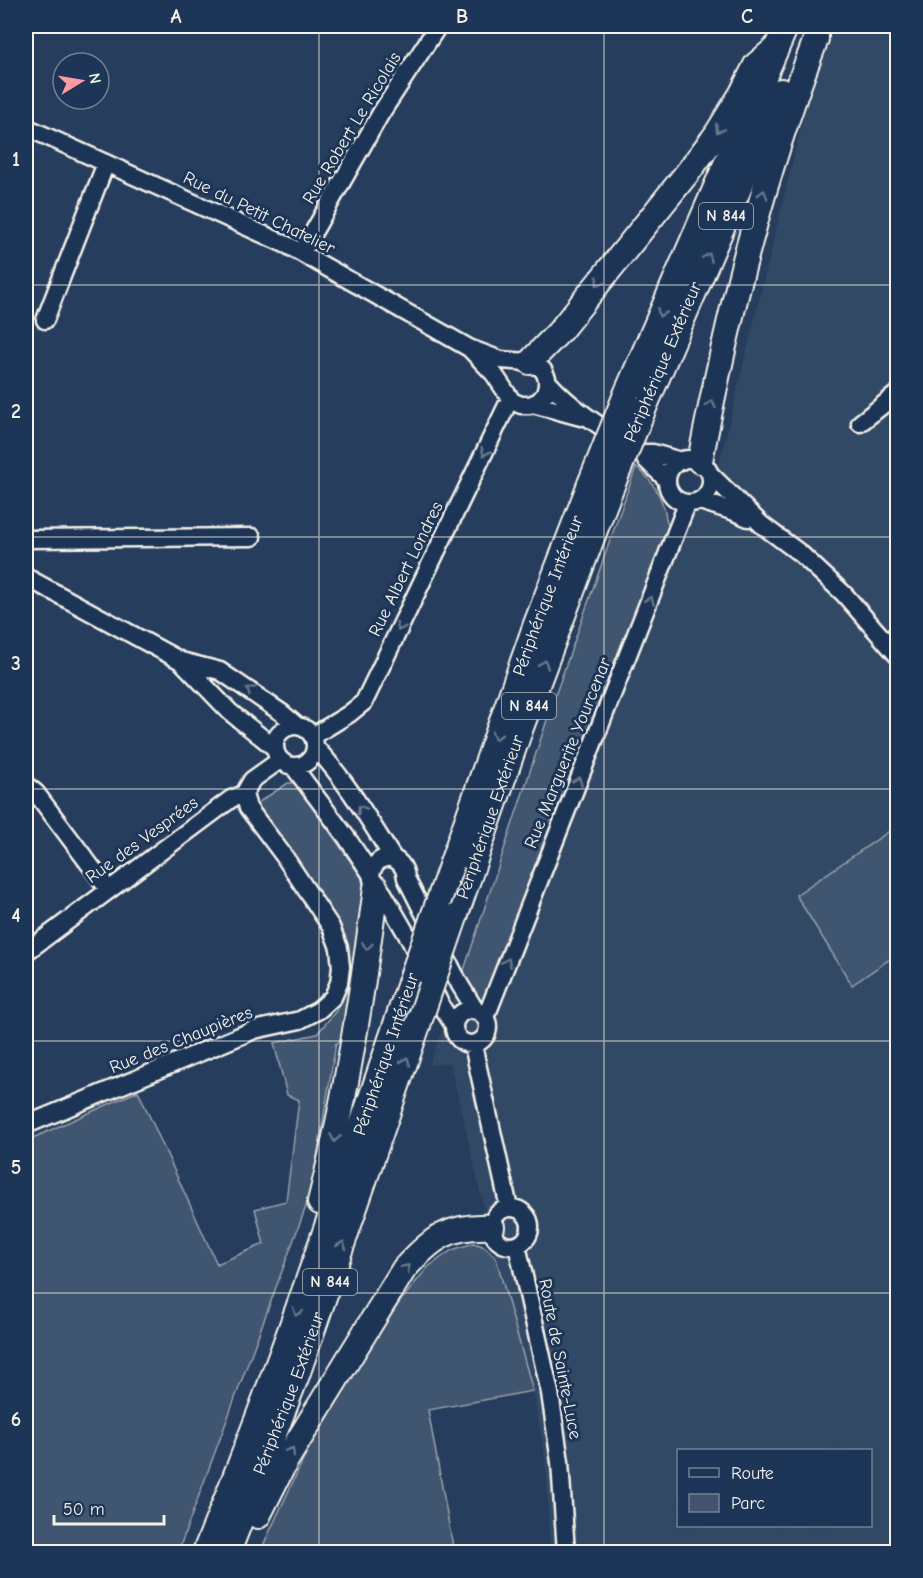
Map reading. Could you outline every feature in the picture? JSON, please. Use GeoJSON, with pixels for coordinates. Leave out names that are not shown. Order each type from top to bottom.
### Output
{"type":"FeatureCollection","features":[{"type":"Feature","properties":{"kind":"highway","name":"N 844"},"geometry":{"type":"LineString","coordinates":[[635,400],[786,26]]}},
{"type":"Feature","properties":{"kind":"highway","name":"Périphérique Extérieur"},"geometry":{"type":"LineString","coordinates":[[232,1545],[297,1375],[524,719],[598,491],[635,400],[810,26]]}},
{"type":"Feature","properties":{"kind":"highway"},"geometry":{"type":"LineString","coordinates":[[697,465],[749,244],[778,143],[816,39],[816,26]]}},
{"type":"Feature","properties":{"kind":"highway"},"geometry":{"type":"LineString","coordinates":[[527,362],[559,332],[688,172],[737,102],[756,65],[776,48]]}},
{"type":"Feature","properties":{"kind":"highway","name":"Périphérique Intérieur"},"geometry":{"type":"LineString","coordinates":[[205,1552],[317,1257],[414,971],[536,624],[598,491]]}},
{"type":"Feature","properties":{"kind":"highway"},"geometry":{"type":"LineString","coordinates":[[317,1257],[312,1232],[333,1150],[377,885]]}},
{"type":"Feature","properties":{"kind":"highway"},"geometry":{"type":"LineString","coordinates":[[232,1545],[253,1524],[285,1462],[404,1269],[422,1250],[441,1235],[466,1227],[492,1227]]}},
{"type":"Feature","properties":{"kind":"street","name":"Rue Robert Le Ricolais"},"geometry":{"type":"LineString","coordinates":[[302,252],[381,113],[438,26]]}},
{"type":"Feature","properties":{"kind":"street","name":"Rue du Petit Chatelier"},"geometry":{"type":"LineString","coordinates":[[26,127],[302,252],[469,348],[501,360],[527,362]]}},
{"type":"Feature","properties":{"kind":"street"},"geometry":{"type":"LineString","coordinates":[[45,320],[106,162]]}},
{"type":"Feature","properties":{"kind":"street","name":"Rue du Petit Chatelier"},"geometry":{"type":"LineString","coordinates":[[469,348],[494,374],[507,394]]}},
{"type":"Feature","properties":{"kind":"street"},"geometry":{"type":"LineString","coordinates":[[587,419],[533,404],[521,405],[507,394],[504,380],[508,371],[515,365],[527,362],[543,370],[547,381],[587,419],[642,453],[667,480],[671,494],[678,501],[732,511],[762,525]]}},
{"type":"Feature","properties":{"kind":"street"},"geometry":{"type":"LineString","coordinates":[[533,404],[544,394],[547,381]]}},
{"type":"Feature","properties":{"kind":"street"},"geometry":{"type":"LineString","coordinates":[[860,423],[897,393]]}},
{"type":"Feature","properties":{"kind":"street","name":"Rue Albert Londres"},"geometry":{"type":"LineString","coordinates":[[314,741],[364,702],[507,394]]}},
{"type":"Feature","properties":{"kind":"street"},"geometry":{"type":"LineString","coordinates":[[642,453],[653,453],[697,465],[762,525],[830,580],[854,604],[897,656]]}},
{"type":"Feature","properties":{"kind":"street"},"geometry":{"type":"LineString","coordinates":[[667,480],[670,471],[697,465]]}},
{"type":"Feature","properties":{"kind":"street"},"geometry":{"type":"LineString","coordinates":[[694,503],[706,496],[710,489],[697,465]]}},
{"type":"Feature","properties":{"kind":"street","name":"Rue Marguerite Yourcenar"},"geometry":{"type":"LineString","coordinates":[[480,1013],[489,1009],[694,503]]}},
{"type":"Feature","properties":{"kind":"street"},"geometry":{"type":"LineString","coordinates":[[26,539],[252,537]]}},
{"type":"Feature","properties":{"kind":"street"},"geometry":{"type":"LineString","coordinates":[[26,577],[181,661],[220,671],[296,725],[306,728],[393,858]]}},
{"type":"Feature","properties":{"kind":"street"},"geometry":{"type":"LineString","coordinates":[[181,661],[230,712],[283,758],[332,818],[377,885],[410,940],[441,1006],[453,1024],[454,1031],[461,1042],[473,1045],[480,1042],[488,1030],[488,1023],[460,985],[406,878]]}},
{"type":"Feature","properties":{"kind":"street"},"geometry":{"type":"LineString","coordinates":[[296,725],[280,732],[275,742],[283,758],[301,765],[308,762],[313,755],[314,741]]}},
{"type":"Feature","properties":{"kind":"street","name":"Rue des Vesprées"},"geometry":{"type":"LineString","coordinates":[[26,952],[231,799],[244,794],[252,780],[283,758]]}},
{"type":"Feature","properties":{"kind":"street"},"geometry":{"type":"LineString","coordinates":[[26,785],[36,793],[108,889]]}},
{"type":"Feature","properties":{"kind":"street","name":"Rue des Chaupières"},"geometry":{"type":"LineString","coordinates":[[26,1125],[254,1030],[300,1020],[319,1010],[333,997],[339,983],[341,967],[339,948],[331,927],[284,856],[248,808],[244,794]]}},
{"type":"Feature","properties":{"kind":"street"},"geometry":{"type":"LineString","coordinates":[[393,858],[401,862],[406,870],[404,886],[397,892],[377,885],[372,868],[379,861],[393,858]]}},
{"type":"Feature","properties":{"kind":"street"},"geometry":{"type":"LineString","coordinates":[[453,1024],[462,1012],[469,1010],[480,1013]]}},
{"type":"Feature","properties":{"kind":"street"},"geometry":{"type":"LineString","coordinates":[[473,1045],[509,1208]]}},
{"type":"Feature","properties":{"kind":"street"},"geometry":{"type":"LineString","coordinates":[[509,1208],[522,1212],[530,1225],[527,1237],[517,1245],[500,1242],[492,1227],[499,1212],[509,1208]]}},
{"type":"Feature","properties":{"kind":"street","name":"Route de Sainte-Luce"},"geometry":{"type":"LineString","coordinates":[[517,1245],[550,1393],[560,1462],[566,1552]]}},
{"type":"Feature","properties":{"kind":"shaded area"},"geometry":{"type":"Polygon","coordinates":[[[833,26],[897,26],[897,1552],[550,1552],[546,1464],[533,1391],[496,1258],[450,1063],[429,1065],[457,991],[484,1003],[497,976],[578,759],[673,528],[720,461],[815,69],[833,26]]]}},
{"type":"Feature","properties":{"kind":"green space"},"geometry":{"type":"Polygon","coordinates":[[[636,467],[648,478],[657,492],[667,523],[673,528],[578,759],[497,976],[484,1003],[457,991],[555,696],[636,467]]]}},
{"type":"Feature","properties":{"kind":"green space"},"geometry":{"type":"Polygon","coordinates":[[[288,783],[296,783],[364,881],[363,924],[344,1041],[336,1043],[311,1193],[178,1552],[26,1552],[26,1141],[138,1091],[217,1264],[264,1244],[255,1209],[286,1201],[299,1100],[287,1095],[274,1043],[317,1034],[336,1011],[346,981],[343,946],[260,812],[259,802],[288,783]]]}},
{"type":"Feature","properties":{"kind":"green space"},"geometry":{"type":"Polygon","coordinates":[[[897,826],[897,954],[852,985],[796,895],[897,826]]]}},
{"type":"Feature","properties":{"kind":"green space"},"geometry":{"type":"Polygon","coordinates":[[[474,1243],[485,1247],[496,1258],[533,1391],[428,1410],[454,1552],[260,1552],[321,1422],[399,1303],[428,1267],[452,1250],[474,1243]]]}}]}
